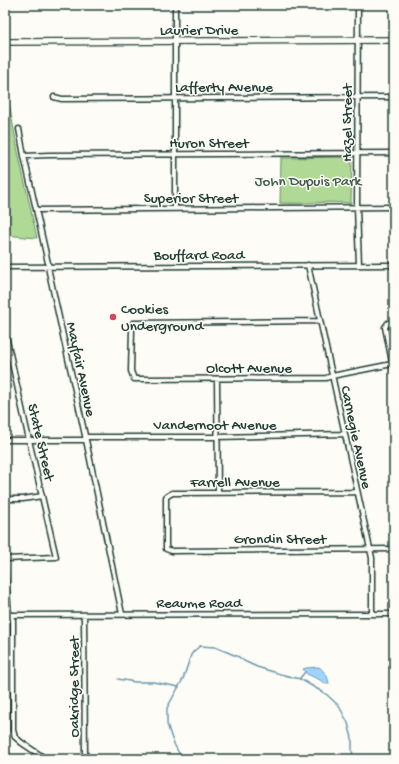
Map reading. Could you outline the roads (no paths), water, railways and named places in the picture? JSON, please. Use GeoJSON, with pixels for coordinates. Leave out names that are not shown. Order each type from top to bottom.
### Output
{"type":"FeatureCollection","features":[{"type":"Feature","properties":{"kind":"street"},"geometry":{"type":"LineString","coordinates":[[175,5],[174,155],[176,209]]}},
{"type":"Feature","properties":{"kind":"street","name":"Hazel Street"},"geometry":{"type":"LineString","coordinates":[[358,5],[357,207],[359,265]]}},
{"type":"Feature","properties":{"kind":"street","name":"Laurier Drive"},"geometry":{"type":"LineString","coordinates":[[5,42],[394,40]]}},
{"type":"Feature","properties":{"kind":"street","name":"Lafferty Avenue"},"geometry":{"type":"LineString","coordinates":[[54,97],[62,99],[394,97]]}},
{"type":"Feature","properties":{"kind":"street","name":"Mayfair Avenue"},"geometry":{"type":"LineString","coordinates":[[19,129],[122,614]]}},
{"type":"Feature","properties":{"kind":"street","name":"Huron Street"},"geometry":{"type":"LineString","coordinates":[[24,156],[394,154]]}},
{"type":"Feature","properties":{"kind":"street","name":"Superior Street"},"geometry":{"type":"LineString","coordinates":[[37,210],[394,207]]}},
{"type":"Feature","properties":{"kind":"street","name":"Bouffard Road"},"geometry":{"type":"LineString","coordinates":[[5,267],[394,265]]}},
{"type":"Feature","properties":{"kind":"street","name":"Carnegie Avenue"},"geometry":{"type":"LineString","coordinates":[[308,266],[372,558],[372,614]]}},
{"type":"Feature","properties":{"kind":"street","name":"Olcott Avenue"},"geometry":{"type":"LineString","coordinates":[[320,321],[133,322],[131,371],[134,379],[217,380],[326,378],[392,364]]}},
{"type":"Feature","properties":{"kind":"street"},"geometry":{"type":"LineString","coordinates":[[394,322],[388,323],[385,327],[394,372]]}},
{"type":"Feature","properties":{"kind":"street","name":"State Street"},"geometry":{"type":"LineString","coordinates":[[5,331],[28,440],[56,557],[5,559]]}},
{"type":"Feature","properties":{"kind":"street"},"geometry":{"type":"LineString","coordinates":[[217,380],[218,492]]}},
{"type":"Feature","properties":{"kind":"street","name":"Vandernoot Avenue"},"geometry":{"type":"LineString","coordinates":[[5,440],[345,434]]}},
{"type":"Feature","properties":{"kind":"street","name":"Farrell Avenue"},"geometry":{"type":"LineString","coordinates":[[166,549],[166,497],[172,493],[357,492]]}},
{"type":"Feature","properties":{"kind":"street"},"geometry":{"type":"LineString","coordinates":[[5,499],[23,499],[42,496]]}},
{"type":"Feature","properties":{"kind":"street","name":"Grondin Street"},"geometry":{"type":"LineString","coordinates":[[166,549],[172,551],[394,549]]}},
{"type":"Feature","properties":{"kind":"street"},"geometry":{"type":"LineString","coordinates":[[5,570],[7,615],[12,620],[15,737],[46,759]]}},
{"type":"Feature","properties":{"kind":"street","name":"Reaume Road"},"geometry":{"type":"LineString","coordinates":[[7,615],[394,614]]}},
{"type":"Feature","properties":{"kind":"street","name":"Oakridge Street"},"geometry":{"type":"LineString","coordinates":[[84,615],[85,759]]}},
{"type":"Feature","properties":{"kind":"water"},"geometry":{"type":"Polygon","coordinates":[[[319,667],[326,674],[329,684],[326,684],[307,674],[303,669],[319,667]]]}},
{"type":"Feature","properties":{"kind":"waterway"},"geometry":{"type":"LineString","coordinates":[[182,759],[173,742],[167,724],[167,708],[183,679],[191,655],[200,646],[215,647],[239,657],[257,667],[300,679],[326,694],[339,706],[348,723],[352,738],[353,759]]}},
{"type":"Feature","properties":{"kind":"waterway"},"geometry":{"type":"LineString","coordinates":[[300,678],[305,672]]}},
{"type":"Feature","properties":{"kind":"waterway"},"geometry":{"type":"LineString","coordinates":[[118,679],[135,682],[153,682],[179,687]]}},
{"type":"Feature","properties":{"kind":"railway"},"geometry":{"type":"LineString","coordinates":[[5,754],[10,759]]}},
{"type":"Feature","properties":{"kind":"place","name":"Cookies Underground"},"geometry":{"type":"Point","coordinates":[113,317]}},
{"type":"Feature","properties":{"kind":"park label","name":"John Dupuis Park"},"geometry":{"type":"Point","coordinates":[308,180]}}]}
